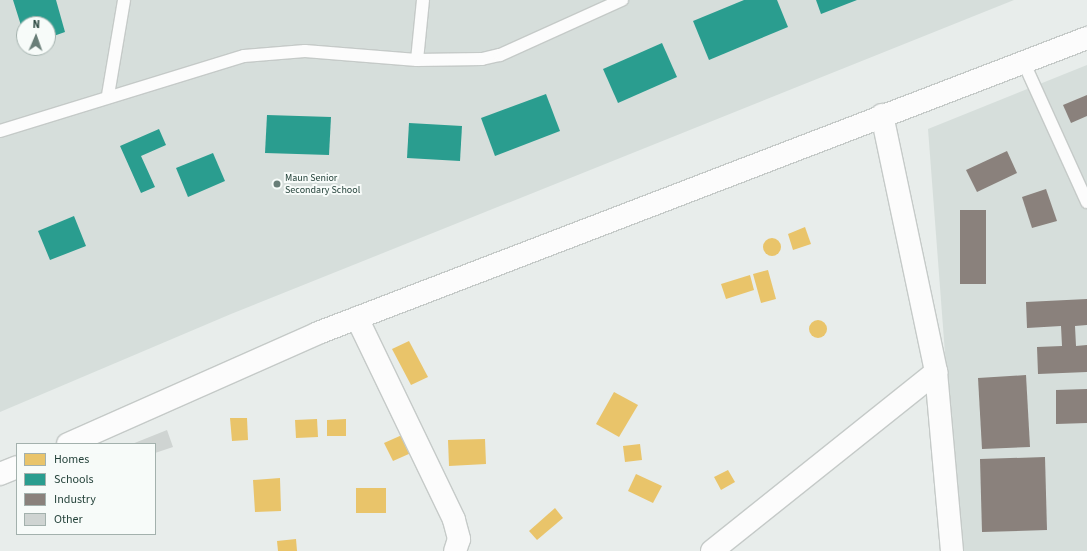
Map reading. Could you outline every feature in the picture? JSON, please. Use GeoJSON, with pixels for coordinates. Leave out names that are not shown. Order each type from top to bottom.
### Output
{"type":"FeatureCollection","features":[{"type":"Feature","properties":{"kind":"street"},"geometry":{"type":"LineString","coordinates":[[70,443],[357,318],[882,115],[1087,38]]}},
{"type":"Feature","properties":{"kind":"street"},"geometry":{"type":"LineString","coordinates":[[882,115],[936,372],[952,551]]}},
{"type":"Feature","properties":{"kind":"street"},"geometry":{"type":"LineString","coordinates":[[357,318],[454,520],[459,539],[455,551]]}},
{"type":"Feature","properties":{"kind":"street"},"geometry":{"type":"LineString","coordinates":[[712,551],[936,372]]}},
{"type":"Feature","properties":{"kind":"street"},"geometry":{"type":"LineString","coordinates":[[0,474],[16,467]]}},
{"type":"Feature","properties":{"kind":"lane"},"geometry":{"type":"LineString","coordinates":[[108,95],[124,0]]}},
{"type":"Feature","properties":{"kind":"lane"},"geometry":{"type":"LineString","coordinates":[[417,60],[423,0]]}},
{"type":"Feature","properties":{"kind":"lane"},"geometry":{"type":"LineString","coordinates":[[0,130],[108,95],[244,56],[274,51],[417,60],[482,59],[500,55],[622,0]]}},
{"type":"Feature","properties":{"kind":"lane"},"geometry":{"type":"LineString","coordinates":[[1024,61],[1087,202]]}},
{"type":"Feature","properties":{"kind":"shaded area","name":"Maun Senior Secondary School"},"geometry":{"type":"Polygon","coordinates":[[[0,0],[1014,0],[231,314],[0,412],[0,0]]]}},
{"type":"Feature","properties":{"kind":"shaded area"},"geometry":{"type":"Polygon","coordinates":[[[1087,65],[1087,551],[960,551],[928,129],[1087,65]]]}},
{"type":"Feature","properties":{"kind":"building: Homes"},"geometry":{"type":"Polygon","coordinates":[[[805,227],[811,244],[793,250],[788,234],[805,227]]]}},
{"type":"Feature","properties":{"kind":"building: Homes"},"geometry":{"type":"Polygon","coordinates":[[[772,238],[778,241],[781,247],[778,253],[772,256],[766,253],[763,247],[766,241],[772,238]]]}},
{"type":"Feature","properties":{"kind":"building: Homes"},"geometry":{"type":"Polygon","coordinates":[[[768,270],[776,299],[761,303],[753,274],[768,270]]]}},
{"type":"Feature","properties":{"kind":"building: Homes"},"geometry":{"type":"Polygon","coordinates":[[[750,275],[754,290],[726,299],[721,284],[750,275]]]}},
{"type":"Feature","properties":{"kind":"building: Homes"},"geometry":{"type":"Polygon","coordinates":[[[814,320],[822,320],[827,325],[825,336],[822,338],[814,338],[809,333],[809,325],[814,320]]]}},
{"type":"Feature","properties":{"kind":"building: Homes"},"geometry":{"type":"Polygon","coordinates":[[[409,341],[428,377],[411,385],[392,349],[409,341]]]}},
{"type":"Feature","properties":{"kind":"building: Homes"},"geometry":{"type":"Polygon","coordinates":[[[614,392],[638,405],[619,437],[596,424],[614,392]]]}},
{"type":"Feature","properties":{"kind":"building: Homes"},"geometry":{"type":"Polygon","coordinates":[[[230,418],[247,418],[248,440],[232,441],[230,418]]]}},
{"type":"Feature","properties":{"kind":"building: Homes"},"geometry":{"type":"Polygon","coordinates":[[[317,419],[318,437],[296,438],[295,420],[317,419]]]}},
{"type":"Feature","properties":{"kind":"building: Homes"},"geometry":{"type":"Polygon","coordinates":[[[346,419],[346,436],[327,436],[327,420],[346,419]]]}},
{"type":"Feature","properties":{"kind":"building: Homes"},"geometry":{"type":"Polygon","coordinates":[[[402,435],[411,453],[393,461],[384,443],[402,435]]]}},
{"type":"Feature","properties":{"kind":"building: Homes"},"geometry":{"type":"Polygon","coordinates":[[[485,439],[486,464],[449,466],[448,440],[485,439]]]}},
{"type":"Feature","properties":{"kind":"building: Homes"},"geometry":{"type":"Polygon","coordinates":[[[640,444],[642,460],[625,462],[623,446],[640,444]]]}},
{"type":"Feature","properties":{"kind":"building: Homes"},"geometry":{"type":"Polygon","coordinates":[[[728,470],[735,482],[721,490],[714,477],[728,470]]]}},
{"type":"Feature","properties":{"kind":"building: Homes"},"geometry":{"type":"Polygon","coordinates":[[[636,474],[662,486],[653,503],[628,491],[636,474]]]}},
{"type":"Feature","properties":{"kind":"building: Homes"},"geometry":{"type":"Polygon","coordinates":[[[280,478],[281,511],[255,512],[253,480],[280,478]]]}},
{"type":"Feature","properties":{"kind":"building: Homes"},"geometry":{"type":"Polygon","coordinates":[[[356,488],[386,488],[386,513],[356,513],[356,488]]]}},
{"type":"Feature","properties":{"kind":"building: Homes"},"geometry":{"type":"Polygon","coordinates":[[[555,508],[563,518],[537,540],[529,531],[555,508]]]}},
{"type":"Feature","properties":{"kind":"building: Homes"},"geometry":{"type":"Polygon","coordinates":[[[296,539],[297,551],[278,551],[277,541],[296,539]]]}},
{"type":"Feature","properties":{"kind":"building: Schools"},"geometry":{"type":"Polygon","coordinates":[[[13,0],[56,0],[65,32],[56,35],[56,16],[18,16],[13,0]]]}},
{"type":"Feature","properties":{"kind":"building: Schools"},"geometry":{"type":"Polygon","coordinates":[[[744,0],[777,0],[788,27],[709,60],[693,21],[744,0]]]}},
{"type":"Feature","properties":{"kind":"building: Schools"},"geometry":{"type":"Polygon","coordinates":[[[816,0],[857,0],[821,14],[816,0]]]}},
{"type":"Feature","properties":{"kind":"building: Schools"},"geometry":{"type":"Polygon","coordinates":[[[662,43],[677,77],[618,103],[603,69],[662,43]]]}},
{"type":"Feature","properties":{"kind":"building: Schools"},"geometry":{"type":"Polygon","coordinates":[[[546,94],[560,131],[495,156],[481,118],[546,94]]]}},
{"type":"Feature","properties":{"kind":"building: Schools"},"geometry":{"type":"Polygon","coordinates":[[[267,115],[331,117],[329,155],[265,153],[267,115]]]}},
{"type":"Feature","properties":{"kind":"building: Schools"},"geometry":{"type":"Polygon","coordinates":[[[409,123],[462,126],[460,161],[407,158],[409,123]]]}},
{"type":"Feature","properties":{"kind":"building: Schools"},"geometry":{"type":"Polygon","coordinates":[[[159,129],[166,145],[141,156],[155,187],[141,193],[120,146],[159,129]]]}},
{"type":"Feature","properties":{"kind":"building: Schools"},"geometry":{"type":"Polygon","coordinates":[[[213,153],[225,181],[188,197],[176,168],[213,153]]]}},
{"type":"Feature","properties":{"kind":"building: Schools"},"geometry":{"type":"Polygon","coordinates":[[[74,216],[86,246],[50,260],[38,231],[74,216]]]}},
{"type":"Feature","properties":{"kind":"building: Industry"},"geometry":{"type":"Polygon","coordinates":[[[1087,95],[1087,116],[1071,123],[1063,105],[1087,95]]]}},
{"type":"Feature","properties":{"kind":"building: Industry"},"geometry":{"type":"Polygon","coordinates":[[[1007,151],[1017,173],[977,192],[966,170],[1007,151]]]}},
{"type":"Feature","properties":{"kind":"building: Industry"},"geometry":{"type":"Polygon","coordinates":[[[1046,189],[1057,221],[1032,228],[1022,197],[1046,189]]]}},
{"type":"Feature","properties":{"kind":"building: Industry"},"geometry":{"type":"Polygon","coordinates":[[[960,210],[986,210],[986,284],[960,284],[960,210]]]}},
{"type":"Feature","properties":{"kind":"building: Industry"},"geometry":{"type":"Polygon","coordinates":[[[1087,299],[1087,325],[1075,326],[1076,346],[1087,345],[1087,372],[1038,374],[1037,347],[1062,346],[1061,326],[1027,328],[1026,302],[1087,299]]]}},
{"type":"Feature","properties":{"kind":"building: Industry"},"geometry":{"type":"Polygon","coordinates":[[[1026,375],[1030,447],[982,449],[978,378],[1026,375]]]}},
{"type":"Feature","properties":{"kind":"building: Industry"},"geometry":{"type":"Polygon","coordinates":[[[1087,389],[1087,423],[1056,424],[1056,390],[1087,389]]]}},
{"type":"Feature","properties":{"kind":"building: Industry"},"geometry":{"type":"Polygon","coordinates":[[[1045,457],[1047,530],[982,532],[980,459],[1045,457]]]}},
{"type":"Feature","properties":{"kind":"building: Other"},"geometry":{"type":"Polygon","coordinates":[[[167,430],[173,447],[156,453],[156,443],[134,443],[167,430]]]}},
{"type":"Feature","properties":{"kind":"place","name":"Maun Senior Secondary School"},"geometry":{"type":"Point","coordinates":[277,184]}}]}
